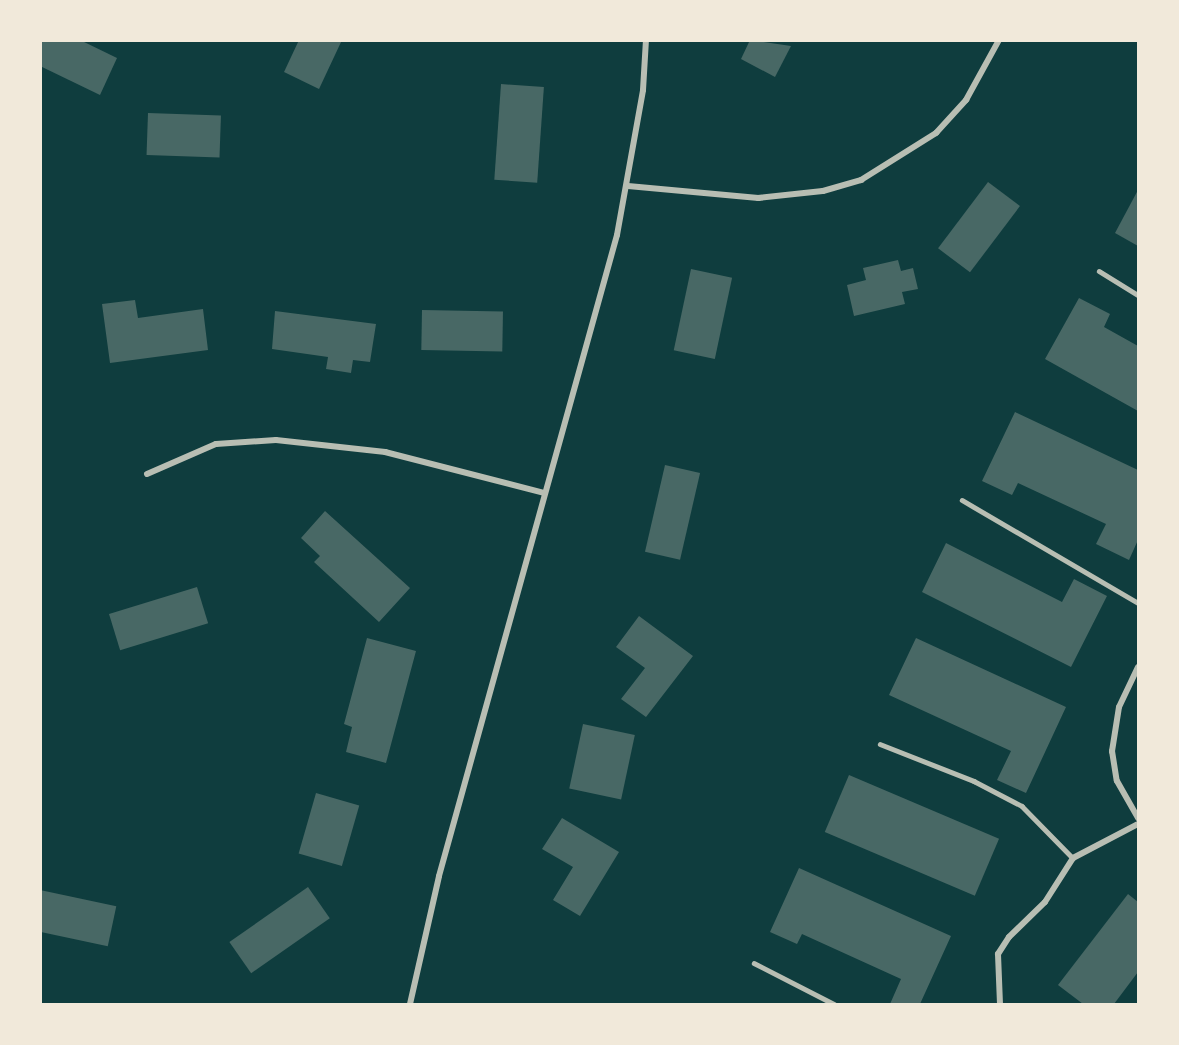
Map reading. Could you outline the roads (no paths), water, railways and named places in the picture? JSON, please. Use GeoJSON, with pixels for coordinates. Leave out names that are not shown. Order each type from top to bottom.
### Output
{"type":"FeatureCollection","features":[{"type":"Feature","properties":{"kind":"street"},"geometry":{"type":"LineString","coordinates":[[410,1005],[439,876],[628,186],[646,40]]}},
{"type":"Feature","properties":{"kind":"street"},"geometry":{"type":"LineString","coordinates":[[628,186],[758,198],[823,191],[861,180],[936,133],[966,100],[999,40]]}},
{"type":"Feature","properties":{"kind":"street"},"geometry":{"type":"LineString","coordinates":[[147,474],[216,444],[276,440],[386,452],[545,493]]}},
{"type":"Feature","properties":{"kind":"street"},"geometry":{"type":"LineString","coordinates":[[1138,667],[1119,707],[1112,752],[1117,781],[1138,818]]}},
{"type":"Feature","properties":{"kind":"street"},"geometry":{"type":"LineString","coordinates":[[1000,1005],[998,954],[1045,902],[1073,858],[1138,824]]}},
{"type":"Feature","properties":{"kind":"lane"},"geometry":{"type":"LineString","coordinates":[[1099,271],[1138,295]]}},
{"type":"Feature","properties":{"kind":"lane"},"geometry":{"type":"LineString","coordinates":[[962,500],[1138,603]]}},
{"type":"Feature","properties":{"kind":"lane"},"geometry":{"type":"LineString","coordinates":[[880,744],[974,780],[1022,806],[1073,858]]}},
{"type":"Feature","properties":{"kind":"lane"},"geometry":{"type":"LineString","coordinates":[[754,963],[834,1005]]}}]}
